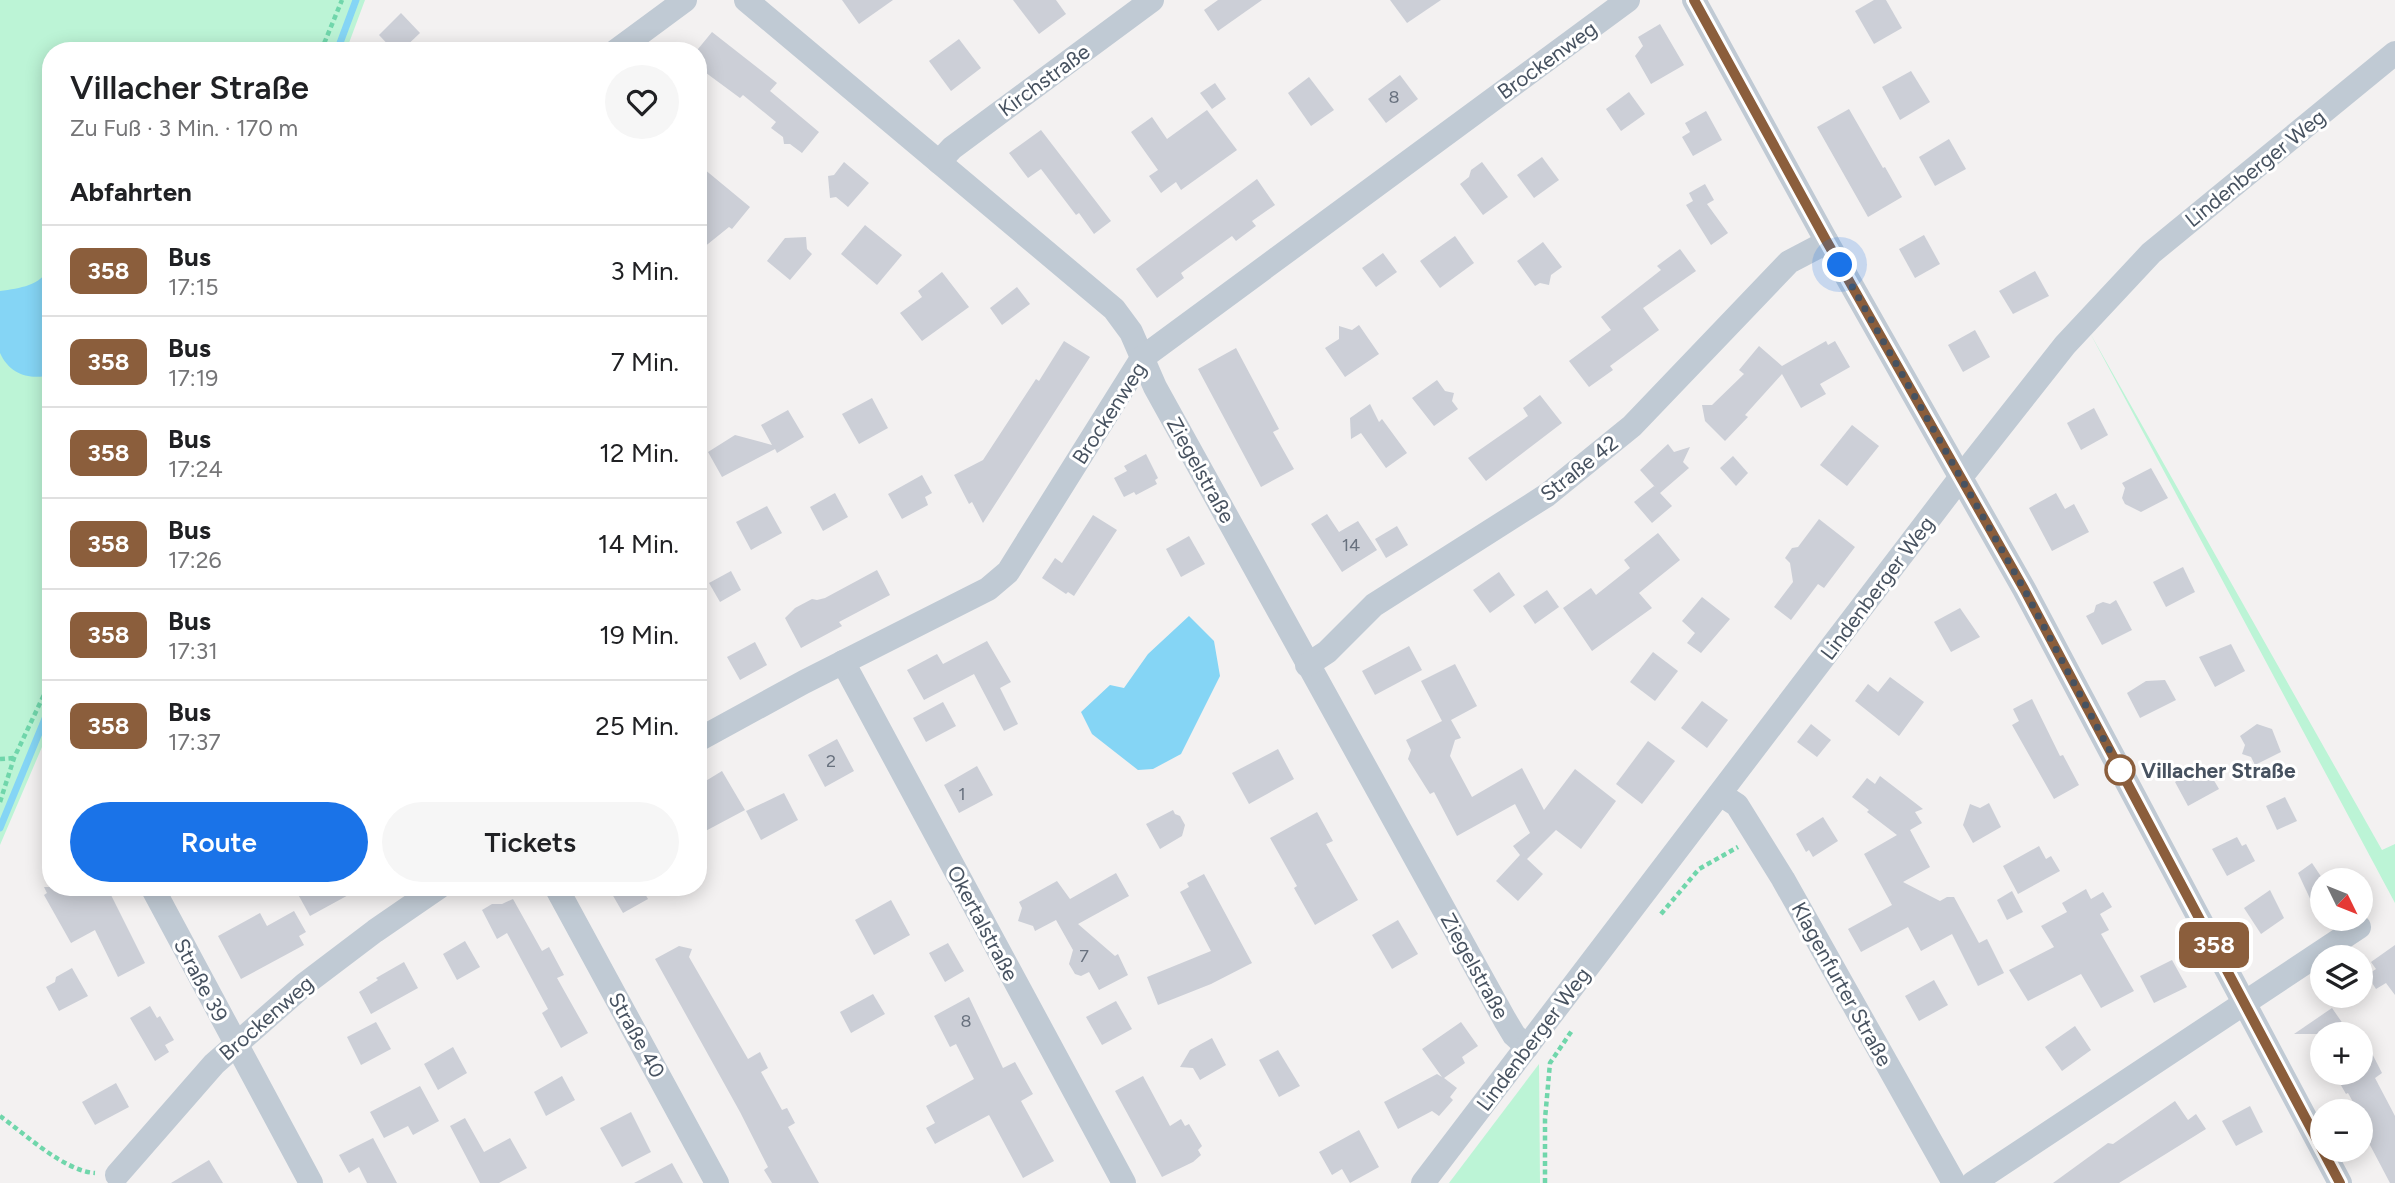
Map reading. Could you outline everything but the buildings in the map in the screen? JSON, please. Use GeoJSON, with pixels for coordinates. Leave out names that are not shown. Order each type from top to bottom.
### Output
{"type":"FeatureCollection","features":[{"type":"Feature","properties":{"kind":"street"},"geometry":{"type":"LineString","coordinates":[[628,42],[685,0]]}},
{"type":"Feature","properties":{"kind":"street","name":"Ziegelstraße"},"geometry":{"type":"LineString","coordinates":[[746,0],[1114,309],[1131,332],[1155,387],[1514,1035],[1527,1047]]}},
{"type":"Feature","properties":{"kind":"street","name":"Kirchstraße"},"geometry":{"type":"LineString","coordinates":[[939,162],[952,148],[1152,0]]}},
{"type":"Feature","properties":{"kind":"street","name":"Brockenweg"},"geometry":{"type":"LineString","coordinates":[[707,735],[842,662],[988,589],[1008,572],[1142,358],[1628,0]]}},
{"type":"Feature","properties":{"kind":"street"},"geometry":{"type":"LineString","coordinates":[[1694,0],[1827,242],[2024,589],[2340,1183]]}},
{"type":"Feature","properties":{"kind":"street","name":"Lindenberger Weg"},"geometry":{"type":"LineString","coordinates":[[1423,1183],[1961,477],[2065,345],[2151,253],[2395,53]]}},
{"type":"Feature","properties":{"kind":"street","name":"Straße 42"},"geometry":{"type":"LineString","coordinates":[[1307,665],[1327,652],[1374,605],[1547,495],[1632,426],[1789,262],[1827,242]]}},
{"type":"Feature","properties":{"kind":"street","name":"Okertalstraße"},"geometry":{"type":"LineString","coordinates":[[842,662],[1124,1183]]}},
{"type":"Feature","properties":{"kind":"street","name":"Klagenfurter Straße"},"geometry":{"type":"LineString","coordinates":[[1720,794],[1737,805],[1783,879],[1954,1183]]}},
{"type":"Feature","properties":{"kind":"street","name":"Straße 39"},"geometry":{"type":"LineString","coordinates":[[157,896],[311,1183]]}},
{"type":"Feature","properties":{"kind":"street","name":"Brockenweg"},"geometry":{"type":"LineString","coordinates":[[117,1175],[214,1064],[305,984],[426,896]]}},
{"type":"Feature","properties":{"kind":"street","name":"Straße 40"},"geometry":{"type":"LineString","coordinates":[[561,896],[717,1183]]}},
{"type":"Feature","properties":{"kind":"street"},"geometry":{"type":"LineString","coordinates":[[1973,1183],[2353,931]]}},
{"type":"Feature","properties":{"kind":"path"},"geometry":{"type":"LineString","coordinates":[[325,42],[342,0]]}},
{"type":"Feature","properties":{"kind":"path"},"geometry":{"type":"LineString","coordinates":[[0,802],[14,758],[42,702]]}},
{"type":"Feature","properties":{"kind":"path"},"geometry":{"type":"LineString","coordinates":[[0,759],[14,758]]}},
{"type":"Feature","properties":{"kind":"path"},"geometry":{"type":"LineString","coordinates":[[1659,915],[1699,869],[1756,835]]}},
{"type":"Feature","properties":{"kind":"path"},"geometry":{"type":"LineString","coordinates":[[1545,1183],[1545,1119],[1550,1063],[1578,1022]]}},
{"type":"Feature","properties":{"kind":"path"},"geometry":{"type":"LineString","coordinates":[[0,1116],[57,1158],[86,1173],[117,1175]]}},
{"type":"Feature","properties":{"kind":"green space"},"geometry":{"type":"Polygon","coordinates":[[[0,0],[365,0],[349,42],[42,42],[42,747],[0,845],[0,0]]]}},
{"type":"Feature","properties":{"kind":"green space"},"geometry":{"type":"Polygon","coordinates":[[[2090,333],[2382,850],[2395,844],[2395,903],[2090,333]]]}},
{"type":"Feature","properties":{"kind":"green space"},"geometry":{"type":"Polygon","coordinates":[[[1539,1064],[1540,1183],[1449,1183],[1539,1064]]]}},
{"type":"Feature","properties":{"kind":"water"},"geometry":{"type":"Polygon","coordinates":[[[41,278],[42,376],[36,377],[15,371],[0,353],[0,291],[22,287],[41,278]]]}},
{"type":"Feature","properties":{"kind":"water"},"geometry":{"type":"Polygon","coordinates":[[[1189,616],[1214,641],[1220,676],[1181,754],[1153,769],[1138,770],[1092,734],[1081,712],[1110,685],[1124,688],[1148,654],[1189,616]]]}},
{"type":"Feature","properties":{"kind":"waterway"},"geometry":{"type":"LineString","coordinates":[[340,42],[356,0]]}},
{"type":"Feature","properties":{"kind":"waterway"},"geometry":{"type":"LineString","coordinates":[[0,828],[42,726]]}},
{"type":"Feature","properties":{"kind":"bus line","name":"358"},"geometry":{"type":"LineString","coordinates":[[1694,0],[1827,242],[2024,589],[2340,1183]]}},
{"type":"Feature","properties":{"kind":"place","name":"Villacher Straße"},"geometry":{"type":"Point","coordinates":[2120,770]}},
{"type":"Feature","properties":{"kind":"route"},"geometry":{"type":"LineString","coordinates":[[1840,265],[2024,589],[2120,770]]}}]}
